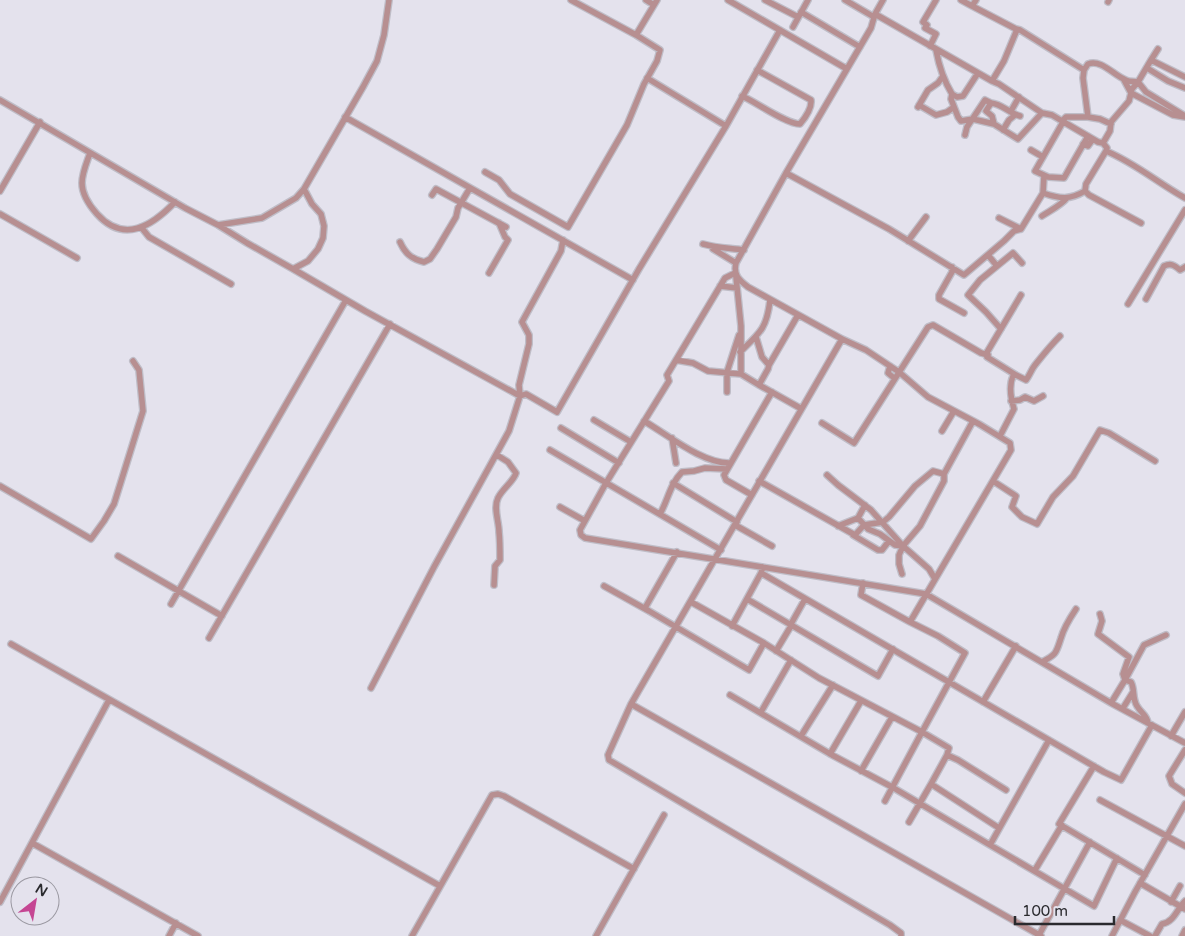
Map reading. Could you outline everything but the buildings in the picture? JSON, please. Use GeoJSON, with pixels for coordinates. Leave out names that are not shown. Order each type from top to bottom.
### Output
{"type":"FeatureCollection","features":[{"type":"Feature","properties":{"kind":"street"},"geometry":{"type":"LineString","coordinates":[[218,225],[262,218],[296,198],[304,189],[377,61],[384,35],[388,0]]}},
{"type":"Feature","properties":{"kind":"street"},"geometry":{"type":"LineString","coordinates":[[485,172],[498,180],[510,194],[568,227],[627,125],[647,78],[657,61],[660,50],[571,0]]}},
{"type":"Feature","properties":{"kind":"street"},"geometry":{"type":"LineString","coordinates":[[636,35],[655,2],[646,0]]}},
{"type":"Feature","properties":{"kind":"street"},"geometry":{"type":"LineString","coordinates":[[728,0],[848,69]]}},
{"type":"Feature","properties":{"kind":"street"},"geometry":{"type":"LineString","coordinates":[[765,0],[799,14],[860,47]]}},
{"type":"Feature","properties":{"kind":"street"},"geometry":{"type":"LineString","coordinates":[[793,26],[808,0]]}},
{"type":"Feature","properties":{"kind":"street"},"geometry":{"type":"LineString","coordinates":[[845,0],[999,84],[1042,113],[1052,115],[1103,143],[1107,148],[1106,151],[1086,184],[1086,191],[1141,224]]}},
{"type":"Feature","properties":{"kind":"street"},"geometry":{"type":"LineString","coordinates":[[741,374],[741,331],[736,263],[786,173],[848,69],[884,0]]}},
{"type":"Feature","properties":{"kind":"street"},"geometry":{"type":"LineString","coordinates":[[930,46],[936,34],[925,28],[927,25],[923,22],[936,0]]}},
{"type":"Feature","properties":{"kind":"street"},"geometry":{"type":"LineString","coordinates":[[961,0],[1020,30],[1084,70]]}},
{"type":"Feature","properties":{"kind":"street"},"geometry":{"type":"LineString","coordinates":[[972,6],[976,0]]}},
{"type":"Feature","properties":{"kind":"street"},"geometry":{"type":"LineString","coordinates":[[992,81],[1016,34],[1016,29]]}},
{"type":"Feature","properties":{"kind":"street"},"geometry":{"type":"LineString","coordinates":[[0,100],[346,300],[520,396],[526,394],[557,412],[633,280],[726,126],[780,30]]}},
{"type":"Feature","properties":{"kind":"street"},"geometry":{"type":"LineString","coordinates":[[936,50],[943,76],[952,94],[951,98],[961,121],[973,119],[994,124],[1018,139],[1042,113]]}},
{"type":"Feature","properties":{"kind":"street"},"geometry":{"type":"LineString","coordinates":[[1103,143],[1110,131],[1111,124],[1129,101],[1132,88],[1138,82],[1158,50]]}},
{"type":"Feature","properties":{"kind":"street"},"geometry":{"type":"LineString","coordinates":[[1151,60],[1185,78]]}},
{"type":"Feature","properties":{"kind":"street"},"geometry":{"type":"LineString","coordinates":[[1088,117],[1083,78],[1084,70],[1088,64],[1094,63],[1112,71],[1124,80],[1131,93],[1173,116],[1185,116]]}},
{"type":"Feature","properties":{"kind":"street"},"geometry":{"type":"LineString","coordinates":[[1147,68],[1168,81],[1185,88]]}},
{"type":"Feature","properties":{"kind":"street"},"geometry":{"type":"LineString","coordinates":[[742,96],[796,124],[802,122],[811,106],[811,100],[757,70]]}},
{"type":"Feature","properties":{"kind":"street"},"geometry":{"type":"LineString","coordinates":[[952,94],[957,97],[963,96],[978,73]]}},
{"type":"Feature","properties":{"kind":"street"},"geometry":{"type":"LineString","coordinates":[[943,76],[938,83],[928,90],[918,106],[936,115],[947,112],[954,107]]}},
{"type":"Feature","properties":{"kind":"street"},"geometry":{"type":"LineString","coordinates":[[647,78],[726,126]]}},
{"type":"Feature","properties":{"kind":"street"},"geometry":{"type":"LineString","coordinates":[[1124,80],[1138,82],[1146,92],[1185,116]]}},
{"type":"Feature","properties":{"kind":"street"},"geometry":{"type":"LineString","coordinates":[[1003,130],[1015,114],[1019,97]]}},
{"type":"Feature","properties":{"kind":"street"},"geometry":{"type":"LineString","coordinates":[[965,136],[967,127],[985,100],[1002,106],[1015,114]]}},
{"type":"Feature","properties":{"kind":"street"},"geometry":{"type":"LineString","coordinates":[[991,103],[986,110],[992,116],[994,124]]}},
{"type":"Feature","properties":{"kind":"street"},"geometry":{"type":"LineString","coordinates":[[1090,137],[1083,144],[1064,178],[1044,176],[1035,171],[1066,116],[1100,119],[1111,124]]}},
{"type":"Feature","properties":{"kind":"street"},"geometry":{"type":"LineString","coordinates":[[345,117],[633,280]]}},
{"type":"Feature","properties":{"kind":"street"},"geometry":{"type":"LineString","coordinates":[[0,190],[40,122]]}},
{"type":"Feature","properties":{"kind":"street"},"geometry":{"type":"LineString","coordinates":[[1031,150],[1043,157]]}},
{"type":"Feature","properties":{"kind":"street"},"geometry":{"type":"LineString","coordinates":[[1106,151],[1156,178],[1170,190],[1185,198]]}},
{"type":"Feature","properties":{"kind":"street"},"geometry":{"type":"LineString","coordinates":[[90,153],[82,181],[83,189],[91,207],[105,222],[121,230],[134,230],[161,216],[175,202]]}},
{"type":"Feature","properties":{"kind":"street"},"geometry":{"type":"LineString","coordinates":[[786,173],[908,241],[964,275],[1014,231],[1020,229],[1044,193],[1044,176]]}},
{"type":"Feature","properties":{"kind":"street"},"geometry":{"type":"LineString","coordinates":[[400,242],[406,254],[424,262],[430,258],[449,231],[458,208],[470,188]]}},
{"type":"Feature","properties":{"kind":"street"},"geometry":{"type":"LineString","coordinates":[[293,269],[308,261],[318,249],[323,238],[324,226],[321,214],[312,204],[304,189]]}},
{"type":"Feature","properties":{"kind":"street"},"geometry":{"type":"LineString","coordinates":[[432,195],[436,189],[506,228]]}},
{"type":"Feature","properties":{"kind":"street"},"geometry":{"type":"LineString","coordinates":[[1044,193],[1062,199],[1078,196],[1086,191]]}},
{"type":"Feature","properties":{"kind":"street"},"geometry":{"type":"LineString","coordinates":[[1042,216],[1060,206],[1067,198]]}},
{"type":"Feature","properties":{"kind":"street"},"geometry":{"type":"LineString","coordinates":[[1128,304],[1185,210]]}},
{"type":"Feature","properties":{"kind":"street"},"geometry":{"type":"LineString","coordinates":[[0,214],[77,258]]}},
{"type":"Feature","properties":{"kind":"street"},"geometry":{"type":"LineString","coordinates":[[908,241],[926,217]]}},
{"type":"Feature","properties":{"kind":"street"},"geometry":{"type":"LineString","coordinates":[[999,218],[1020,229]]}},
{"type":"Feature","properties":{"kind":"street"},"geometry":{"type":"LineString","coordinates":[[489,273],[508,240],[504,237],[499,223]]}},
{"type":"Feature","properties":{"kind":"street"},"geometry":{"type":"LineString","coordinates":[[141,227],[149,237],[230,284]]}},
{"type":"Feature","properties":{"kind":"street"},"geometry":{"type":"LineString","coordinates":[[371,688],[434,567],[509,431],[520,396],[519,385],[529,344],[529,335],[522,322],[561,251],[562,240]]}},
{"type":"Feature","properties":{"kind":"street"},"geometry":{"type":"LineString","coordinates":[[736,263],[706,245],[718,249],[744,250]]}},
{"type":"Feature","properties":{"kind":"street"},"geometry":{"type":"LineString","coordinates":[[1000,329],[968,295],[980,280],[1013,254],[1022,263]]}},
{"type":"Feature","properties":{"kind":"street"},"geometry":{"type":"LineString","coordinates":[[988,255],[997,266]]}},
{"type":"Feature","properties":{"kind":"street"},"geometry":{"type":"LineString","coordinates":[[1146,299],[1164,266],[1172,264],[1180,270],[1185,267]]}},
{"type":"Feature","properties":{"kind":"street"},"geometry":{"type":"LineString","coordinates":[[952,267],[952,272],[939,299],[964,313]]}},
{"type":"Feature","properties":{"kind":"street"},"geometry":{"type":"LineString","coordinates":[[736,275],[725,278],[720,286],[667,376],[668,381],[606,483],[580,530],[581,535],[585,538],[716,559],[762,570],[863,583],[926,594],[1185,744]]}},
{"type":"Feature","properties":{"kind":"street"},"geometry":{"type":"LineString","coordinates":[[736,275],[748,287],[770,300],[866,350],[899,372],[928,397],[1010,443],[1012,450],[910,622]]}},
{"type":"Feature","properties":{"kind":"street"},"geometry":{"type":"LineString","coordinates":[[720,286],[737,288]]}},
{"type":"Feature","properties":{"kind":"street"},"geometry":{"type":"LineString","coordinates":[[986,354],[1021,295]]}},
{"type":"Feature","properties":{"kind":"street"},"geometry":{"type":"LineString","coordinates":[[171,604],[346,300]]}},
{"type":"Feature","properties":{"kind":"street"},"geometry":{"type":"LineString","coordinates":[[740,352],[763,329],[769,314],[770,300]]}},
{"type":"Feature","properties":{"kind":"street"},"geometry":{"type":"LineString","coordinates":[[759,385],[768,369],[768,365],[798,315]]}},
{"type":"Feature","properties":{"kind":"street"},"geometry":{"type":"LineString","coordinates":[[209,638],[390,324]]}},
{"type":"Feature","properties":{"kind":"street"},"geometry":{"type":"LineString","coordinates":[[822,424],[854,443],[928,326],[932,324],[970,347],[988,355],[987,357],[1026,380],[1042,358],[1043,353],[1060,336]]}},
{"type":"Feature","properties":{"kind":"street"},"geometry":{"type":"LineString","coordinates":[[727,392],[727,372],[741,331]]}},
{"type":"Feature","properties":{"kind":"street"},"geometry":{"type":"LineString","coordinates":[[756,337],[762,357],[768,365]]}},
{"type":"Feature","properties":{"kind":"street"},"geometry":{"type":"LineString","coordinates":[[842,339],[800,408],[736,524],[631,704],[610,749],[608,760],[890,925],[901,933],[901,936]]}},
{"type":"Feature","properties":{"kind":"street"},"geometry":{"type":"LineString","coordinates":[[676,360],[693,363],[708,371],[741,374],[800,408]]}},
{"type":"Feature","properties":{"kind":"street"},"geometry":{"type":"LineString","coordinates":[[0,486],[91,539],[114,504],[143,411],[139,370],[133,361]]}},
{"type":"Feature","properties":{"kind":"street"},"geometry":{"type":"LineString","coordinates":[[890,366],[888,373],[894,378]]}},
{"type":"Feature","properties":{"kind":"street"},"geometry":{"type":"LineString","coordinates":[[1000,436],[1014,409],[1011,401],[1011,382],[1013,376],[1016,375]]}},
{"type":"Feature","properties":{"kind":"street"},"geometry":{"type":"LineString","coordinates":[[752,495],[724,478],[772,392]]}},
{"type":"Feature","properties":{"kind":"street"},"geometry":{"type":"LineString","coordinates":[[1011,401],[1020,400],[1025,397],[1034,401],[1044,396]]}},
{"type":"Feature","properties":{"kind":"street"},"geometry":{"type":"LineString","coordinates":[[942,430],[954,411]]}},
{"type":"Feature","properties":{"kind":"street"},"geometry":{"type":"LineString","coordinates":[[594,420],[631,442]]}},
{"type":"Feature","properties":{"kind":"street"},"geometry":{"type":"LineString","coordinates":[[644,421],[691,451],[729,466]]}},
{"type":"Feature","properties":{"kind":"street"},"geometry":{"type":"LineString","coordinates":[[902,574],[899,555],[903,546],[920,526],[944,481],[944,474],[973,421]]}},
{"type":"Feature","properties":{"kind":"street"},"geometry":{"type":"LineString","coordinates":[[561,428],[619,463]]}},
{"type":"Feature","properties":{"kind":"street"},"geometry":{"type":"LineString","coordinates":[[993,481],[1016,496],[1012,507],[1022,517],[1037,524],[1053,498],[1071,479],[1100,430],[1109,433],[1155,461]]}},
{"type":"Feature","properties":{"kind":"street"},"geometry":{"type":"LineString","coordinates":[[672,438],[676,463]]}},
{"type":"Feature","properties":{"kind":"street"},"geometry":{"type":"LineString","coordinates":[[550,450],[721,550]]}},
{"type":"Feature","properties":{"kind":"street"},"geometry":{"type":"LineString","coordinates":[[494,585],[495,566],[500,560],[499,529],[495,506],[501,492],[515,477],[516,473],[508,462],[497,454]]}},
{"type":"Feature","properties":{"kind":"street"},"geometry":{"type":"LineString","coordinates":[[660,514],[666,504],[673,483],[682,472],[729,466]]}},
{"type":"Feature","properties":{"kind":"street"},"geometry":{"type":"LineString","coordinates":[[853,535],[864,525],[883,522],[915,486],[933,471],[944,474]]}},
{"type":"Feature","properties":{"kind":"street"},"geometry":{"type":"LineString","coordinates":[[827,474],[883,522],[903,546],[929,569],[935,579]]}},
{"type":"Feature","properties":{"kind":"street"},"geometry":{"type":"LineString","coordinates":[[759,481],[878,550],[882,550],[889,541]]}},
{"type":"Feature","properties":{"kind":"street"},"geometry":{"type":"LineString","coordinates":[[673,483],[772,546]]}},
{"type":"Feature","properties":{"kind":"street"},"geometry":{"type":"LineString","coordinates":[[838,526],[858,518],[865,505]]}},
{"type":"Feature","properties":{"kind":"street"},"geometry":{"type":"LineString","coordinates":[[560,507],[585,521]]}},
{"type":"Feature","properties":{"kind":"street"},"geometry":{"type":"LineString","coordinates":[[858,518],[872,532],[880,534],[895,546],[903,546]]}},
{"type":"Feature","properties":{"kind":"street"},"geometry":{"type":"LineString","coordinates":[[645,608],[677,552]]}},
{"type":"Feature","properties":{"kind":"street"},"geometry":{"type":"LineString","coordinates":[[118,556],[222,616]]}},
{"type":"Feature","properties":{"kind":"street"},"geometry":{"type":"LineString","coordinates":[[762,570],[983,702],[1120,780],[1150,724],[1148,717],[1137,706],[1133,685],[1125,680]]}},
{"type":"Feature","properties":{"kind":"street"},"geometry":{"type":"LineString","coordinates":[[732,626],[762,570]]}},
{"type":"Feature","properties":{"kind":"street"},"geometry":{"type":"LineString","coordinates":[[863,583],[861,595],[938,636],[965,653],[885,801]]}},
{"type":"Feature","properties":{"kind":"street"},"geometry":{"type":"LineString","coordinates":[[604,586],[645,608],[749,670],[764,644]]}},
{"type":"Feature","properties":{"kind":"street"},"geometry":{"type":"LineString","coordinates":[[776,651],[806,598]]}},
{"type":"Feature","properties":{"kind":"street"},"geometry":{"type":"LineString","coordinates":[[747,599],[878,676],[894,649]]}},
{"type":"Feature","properties":{"kind":"street"},"geometry":{"type":"LineString","coordinates":[[691,602],[861,701],[949,748],[932,784],[909,822]]}},
{"type":"Feature","properties":{"kind":"street"},"geometry":{"type":"LineString","coordinates":[[1042,662],[1054,655],[1068,621],[1076,609]]}},
{"type":"Feature","properties":{"kind":"street"},"geometry":{"type":"LineString","coordinates":[[1100,614],[1102,621],[1098,634],[1128,656],[1123,674],[1125,680]]}},
{"type":"Feature","properties":{"kind":"street"},"geometry":{"type":"LineString","coordinates":[[1111,702],[1144,645],[1166,635]]}},
{"type":"Feature","properties":{"kind":"street"},"geometry":{"type":"LineString","coordinates":[[10,644],[440,886]]}},
{"type":"Feature","properties":{"kind":"street"},"geometry":{"type":"LineString","coordinates":[[983,702],[1016,646]]}},
{"type":"Feature","properties":{"kind":"street"},"geometry":{"type":"LineString","coordinates":[[761,712],[791,660]]}},
{"type":"Feature","properties":{"kind":"street"},"geometry":{"type":"LineString","coordinates":[[801,736],[833,685]]}},
{"type":"Feature","properties":{"kind":"street"},"geometry":{"type":"LineString","coordinates":[[1123,708],[1133,692]]}},
{"type":"Feature","properties":{"kind":"street"},"geometry":{"type":"LineString","coordinates":[[730,694],[830,754],[920,803],[1094,906],[1117,858]]}},
{"type":"Feature","properties":{"kind":"street"},"geometry":{"type":"LineString","coordinates":[[0,902],[110,700]]}},
{"type":"Feature","properties":{"kind":"street"},"geometry":{"type":"LineString","coordinates":[[830,754],[861,701]]}},
{"type":"Feature","properties":{"kind":"street"},"geometry":{"type":"LineString","coordinates":[[631,704],[1040,935],[1090,842]]}},
{"type":"Feature","properties":{"kind":"street"},"geometry":{"type":"LineString","coordinates":[[1172,736],[1185,712]]}},
{"type":"Feature","properties":{"kind":"street"},"geometry":{"type":"LineString","coordinates":[[861,770],[892,717]]}},
{"type":"Feature","properties":{"kind":"street"},"geometry":{"type":"LineString","coordinates":[[990,845],[1049,740]]}},
{"type":"Feature","properties":{"kind":"street"},"geometry":{"type":"LineString","coordinates":[[1185,750],[1169,776],[1172,784],[1185,793]]}},
{"type":"Feature","properties":{"kind":"street"},"geometry":{"type":"LineString","coordinates":[[947,755],[1006,790]]}},
{"type":"Feature","properties":{"kind":"street"},"geometry":{"type":"LineString","coordinates":[[1094,766],[1059,824],[1145,875]]}},
{"type":"Feature","properties":{"kind":"street"},"geometry":{"type":"LineString","coordinates":[[932,784],[999,828]]}},
{"type":"Feature","properties":{"kind":"street"},"geometry":{"type":"LineString","coordinates":[[412,936],[492,795],[498,794],[634,869]]}},
{"type":"Feature","properties":{"kind":"street"},"geometry":{"type":"LineString","coordinates":[[1100,800],[1185,846]]}},
{"type":"Feature","properties":{"kind":"street"},"geometry":{"type":"LineString","coordinates":[[1112,936],[1185,804]]}},
{"type":"Feature","properties":{"kind":"street"},"geometry":{"type":"LineString","coordinates":[[596,936],[664,815]]}},
{"type":"Feature","properties":{"kind":"street"},"geometry":{"type":"LineString","coordinates":[[1034,870],[1062,825]]}},
{"type":"Feature","properties":{"kind":"street"},"geometry":{"type":"LineString","coordinates":[[32,843],[198,936]]}},
{"type":"Feature","properties":{"kind":"street"},"geometry":{"type":"LineString","coordinates":[[1140,883],[1182,908]]}},
{"type":"Feature","properties":{"kind":"street"},"geometry":{"type":"LineString","coordinates":[[1171,902],[1180,886]]}},
{"type":"Feature","properties":{"kind":"street"},"geometry":{"type":"LineString","coordinates":[[1156,936],[1162,924],[1172,919],[1182,908],[1185,901]]}},
{"type":"Feature","properties":{"kind":"street"},"geometry":{"type":"LineString","coordinates":[[1120,920],[1150,936]]}},
{"type":"Feature","properties":{"kind":"street"},"geometry":{"type":"LineString","coordinates":[[169,936],[176,924]]}},
{"type":"Feature","properties":{"kind":"street"},"geometry":{"type":"LineString","coordinates":[[1182,936],[1185,930]]}}]}
